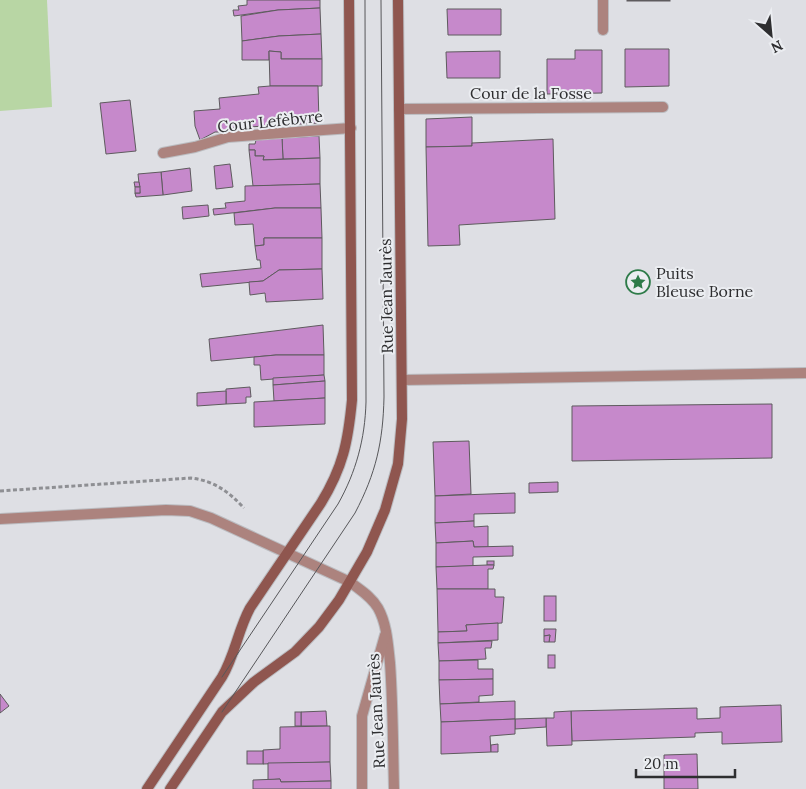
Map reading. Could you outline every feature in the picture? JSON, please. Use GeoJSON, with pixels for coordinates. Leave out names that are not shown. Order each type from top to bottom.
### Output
{"type":"FeatureCollection","features":[{"type":"Feature","properties":{"kind":"main road","name":"Rue Jean Jaurès"},"geometry":{"type":"LineString","coordinates":[[147,789],[222,677],[229,664],[246,615],[332,486],[339,469],[350,426],[352,400],[349,0]]}},
{"type":"Feature","properties":{"kind":"main road","name":"Rue Jean Jaurès"},"geometry":{"type":"LineString","coordinates":[[170,789],[222,712],[243,692],[295,652],[339,600],[374,536],[395,476],[402,434],[398,0]]}},
{"type":"Feature","properties":{"kind":"street"},"geometry":{"type":"LineString","coordinates":[[603,0],[603,30]]}},
{"type":"Feature","properties":{"kind":"street","name":"Cour de la Fosse"},"geometry":{"type":"LineString","coordinates":[[399,109],[663,107]]}},
{"type":"Feature","properties":{"kind":"street","name":"Cour Lefèbvre"},"geometry":{"type":"LineString","coordinates":[[163,153],[228,138],[351,128]]}},
{"type":"Feature","properties":{"kind":"street"},"geometry":{"type":"LineString","coordinates":[[402,380],[806,373]]}},
{"type":"Feature","properties":{"kind":"street"},"geometry":{"type":"LineString","coordinates":[[0,519],[182,510],[210,518],[287,554]]}},
{"type":"Feature","properties":{"kind":"street","name":"Rue Jean Jaurès"},"geometry":{"type":"LineString","coordinates":[[287,554],[350,582],[367,595],[382,616],[386,631],[392,694],[394,789]]}},
{"type":"Feature","properties":{"kind":"street","name":"Rue Jean Jaurès"},"geometry":{"type":"LineString","coordinates":[[362,789],[362,716],[386,631]]}},
{"type":"Feature","properties":{"kind":"green space"},"geometry":{"type":"Polygon","coordinates":[[[0,0],[47,0],[52,107],[0,111],[0,0]]]}},
{"type":"Feature","properties":{"kind":"building"},"geometry":{"type":"Polygon","coordinates":[[[247,0],[320,0],[320,8],[278,10],[234,16],[233,10],[239,10],[238,6],[247,5],[247,0]]]}},
{"type":"Feature","properties":{"kind":"building"},"geometry":{"type":"Polygon","coordinates":[[[670,0],[670,1],[627,1],[670,0]]]}},
{"type":"Feature","properties":{"kind":"building"},"geometry":{"type":"Polygon","coordinates":[[[320,8],[321,34],[279,36],[242,41],[241,16],[278,10],[320,8]]]}},
{"type":"Feature","properties":{"kind":"building"},"geometry":{"type":"Polygon","coordinates":[[[447,9],[501,9],[501,35],[448,35],[447,9]]]}},
{"type":"Feature","properties":{"kind":"building"},"geometry":{"type":"Polygon","coordinates":[[[321,34],[322,59],[281,59],[281,52],[269,51],[269,60],[242,60],[242,41],[279,36],[321,34]]]}},
{"type":"Feature","properties":{"kind":"building"},"geometry":{"type":"Polygon","coordinates":[[[625,49],[669,49],[669,86],[625,87],[625,49]]]}},
{"type":"Feature","properties":{"kind":"building"},"geometry":{"type":"Polygon","coordinates":[[[575,50],[602,50],[602,93],[547,94],[547,59],[575,59],[575,50]]]}},
{"type":"Feature","properties":{"kind":"building"},"geometry":{"type":"Polygon","coordinates":[[[269,51],[281,52],[281,59],[322,59],[322,86],[270,86],[269,51]]]}},
{"type":"Feature","properties":{"kind":"building"},"geometry":{"type":"Polygon","coordinates":[[[500,51],[500,78],[447,78],[446,52],[500,51]]]}},
{"type":"Feature","properties":{"kind":"building"},"geometry":{"type":"Polygon","coordinates":[[[318,86],[319,123],[230,128],[231,132],[215,132],[200,140],[195,126],[194,111],[220,109],[219,98],[259,94],[258,87],[318,86]]]}},
{"type":"Feature","properties":{"kind":"building"},"geometry":{"type":"Polygon","coordinates":[[[130,100],[136,151],[106,154],[100,103],[130,100]]]}},
{"type":"Feature","properties":{"kind":"building"},"geometry":{"type":"Polygon","coordinates":[[[472,117],[472,146],[426,147],[426,119],[472,117]]]}},
{"type":"Feature","properties":{"kind":"building"},"geometry":{"type":"Polygon","coordinates":[[[319,136],[320,158],[283,159],[282,138],[319,136]]]}},
{"type":"Feature","properties":{"kind":"building"},"geometry":{"type":"Polygon","coordinates":[[[282,138],[283,159],[263,160],[264,156],[255,156],[255,150],[249,150],[249,144],[255,144],[256,140],[282,138]]]}},
{"type":"Feature","properties":{"kind":"building"},"geometry":{"type":"Polygon","coordinates":[[[553,139],[555,219],[459,225],[460,245],[428,246],[426,147],[472,146],[472,143],[553,139]]]}},
{"type":"Feature","properties":{"kind":"building"},"geometry":{"type":"Polygon","coordinates":[[[249,150],[255,150],[255,156],[264,156],[263,160],[320,158],[320,184],[253,186],[249,150]]]}},
{"type":"Feature","properties":{"kind":"building"},"geometry":{"type":"Polygon","coordinates":[[[230,164],[233,187],[216,189],[214,166],[230,164]]]}},
{"type":"Feature","properties":{"kind":"building"},"geometry":{"type":"Polygon","coordinates":[[[190,168],[192,191],[163,195],[161,172],[190,168]]]}},
{"type":"Feature","properties":{"kind":"building"},"geometry":{"type":"Polygon","coordinates":[[[161,172],[163,195],[136,197],[135,193],[140,193],[138,174],[161,172]]]}},
{"type":"Feature","properties":{"kind":"building"},"geometry":{"type":"Polygon","coordinates":[[[134,182],[139,182],[140,187],[135,187],[134,182]]]}},
{"type":"Feature","properties":{"kind":"building"},"geometry":{"type":"Polygon","coordinates":[[[320,184],[321,208],[275,208],[214,215],[213,209],[226,208],[225,203],[245,201],[245,186],[320,184]]]}},
{"type":"Feature","properties":{"kind":"building"},"geometry":{"type":"Polygon","coordinates":[[[135,187],[140,187],[140,193],[135,193],[135,187]]]}},
{"type":"Feature","properties":{"kind":"building"},"geometry":{"type":"Polygon","coordinates":[[[208,205],[209,216],[183,219],[182,207],[208,205]]]}},
{"type":"Feature","properties":{"kind":"building"},"geometry":{"type":"Polygon","coordinates":[[[275,208],[321,208],[322,238],[264,238],[264,245],[255,246],[253,224],[235,225],[234,213],[275,208]]]}},
{"type":"Feature","properties":{"kind":"building"},"geometry":{"type":"Polygon","coordinates":[[[264,238],[322,238],[322,269],[279,270],[263,281],[202,287],[200,274],[261,268],[260,260],[257,260],[255,246],[264,245],[264,238]]]}},
{"type":"Feature","properties":{"kind":"building"},"geometry":{"type":"Polygon","coordinates":[[[322,269],[323,299],[266,302],[265,293],[250,295],[249,282],[263,281],[279,270],[322,269]]]}},
{"type":"Feature","properties":{"kind":"building"},"geometry":{"type":"Polygon","coordinates":[[[323,325],[324,355],[276,355],[211,361],[209,339],[323,325]]]}},
{"type":"Feature","properties":{"kind":"building"},"geometry":{"type":"Polygon","coordinates":[[[324,355],[324,375],[261,380],[260,365],[254,365],[254,357],[324,355]]]}},
{"type":"Feature","properties":{"kind":"building"},"geometry":{"type":"Polygon","coordinates":[[[324,375],[325,381],[273,385],[273,378],[324,375]]]}},
{"type":"Feature","properties":{"kind":"building"},"geometry":{"type":"Polygon","coordinates":[[[325,381],[325,398],[274,401],[273,385],[325,381]]]}},
{"type":"Feature","properties":{"kind":"building"},"geometry":{"type":"Polygon","coordinates":[[[250,387],[251,397],[246,397],[246,403],[226,404],[226,389],[250,387]]]}},
{"type":"Feature","properties":{"kind":"building"},"geometry":{"type":"Polygon","coordinates":[[[226,391],[226,404],[197,406],[197,393],[226,391]]]}},
{"type":"Feature","properties":{"kind":"building"},"geometry":{"type":"Polygon","coordinates":[[[325,398],[325,424],[254,427],[254,402],[325,398]]]}},
{"type":"Feature","properties":{"kind":"building"},"geometry":{"type":"Polygon","coordinates":[[[772,404],[772,458],[572,461],[572,406],[772,404]]]}},
{"type":"Feature","properties":{"kind":"building"},"geometry":{"type":"Polygon","coordinates":[[[469,441],[471,494],[435,496],[433,442],[469,441]]]}},
{"type":"Feature","properties":{"kind":"building"},"geometry":{"type":"Polygon","coordinates":[[[558,482],[558,492],[529,493],[529,483],[558,482]]]}},
{"type":"Feature","properties":{"kind":"building"},"geometry":{"type":"Polygon","coordinates":[[[515,493],[515,513],[474,514],[474,521],[435,523],[435,496],[515,493]]]}},
{"type":"Feature","properties":{"kind":"building"},"geometry":{"type":"Polygon","coordinates":[[[474,521],[474,527],[488,526],[488,547],[474,547],[473,541],[436,543],[435,523],[474,521]]]}},
{"type":"Feature","properties":{"kind":"building"},"geometry":{"type":"Polygon","coordinates":[[[473,541],[474,547],[513,546],[513,556],[473,557],[473,566],[436,567],[436,543],[473,541]]]}},
{"type":"Feature","properties":{"kind":"building"},"geometry":{"type":"Polygon","coordinates":[[[487,561],[494,561],[494,565],[487,565],[487,561]]]}},
{"type":"Feature","properties":{"kind":"building"},"geometry":{"type":"Polygon","coordinates":[[[494,565],[493,569],[488,569],[488,589],[437,589],[436,567],[494,565]]]}},
{"type":"Feature","properties":{"kind":"building"},"geometry":{"type":"Polygon","coordinates":[[[437,589],[495,589],[495,597],[504,597],[502,623],[466,625],[467,631],[438,632],[437,589]]]}},
{"type":"Feature","properties":{"kind":"building"},"geometry":{"type":"Polygon","coordinates":[[[544,596],[556,596],[556,621],[544,621],[544,596]]]}},
{"type":"Feature","properties":{"kind":"building"},"geometry":{"type":"Polygon","coordinates":[[[498,623],[498,640],[438,643],[438,632],[467,631],[466,625],[498,623]]]}},
{"type":"Feature","properties":{"kind":"building"},"geometry":{"type":"Polygon","coordinates":[[[544,629],[556,629],[555,642],[549,642],[550,635],[544,636],[544,629]]]}},
{"type":"Feature","properties":{"kind":"building"},"geometry":{"type":"Polygon","coordinates":[[[550,635],[549,642],[544,642],[544,636],[550,635]]]}},
{"type":"Feature","properties":{"kind":"building"},"geometry":{"type":"Polygon","coordinates":[[[492,641],[491,648],[485,648],[486,659],[439,661],[438,643],[492,641]]]}},
{"type":"Feature","properties":{"kind":"building"},"geometry":{"type":"Polygon","coordinates":[[[548,655],[555,655],[555,668],[548,668],[548,655]]]}},
{"type":"Feature","properties":{"kind":"building"},"geometry":{"type":"Polygon","coordinates":[[[478,660],[478,669],[493,669],[493,679],[439,680],[439,661],[478,660]]]}},
{"type":"Feature","properties":{"kind":"building"},"geometry":{"type":"Polygon","coordinates":[[[493,679],[493,695],[479,696],[479,702],[440,704],[439,680],[493,679]]]}},
{"type":"Feature","properties":{"kind":"building"},"geometry":{"type":"Polygon","coordinates":[[[0,694],[9,706],[0,713],[0,694]]]}},
{"type":"Feature","properties":{"kind":"building"},"geometry":{"type":"Polygon","coordinates":[[[515,701],[515,719],[441,722],[440,704],[515,701]]]}},
{"type":"Feature","properties":{"kind":"building"},"geometry":{"type":"Polygon","coordinates":[[[781,705],[782,742],[722,744],[722,732],[695,733],[695,737],[572,741],[571,711],[697,708],[697,719],[720,718],[720,707],[781,705]]]}},
{"type":"Feature","properties":{"kind":"building"},"geometry":{"type":"Polygon","coordinates":[[[326,711],[327,726],[301,726],[301,712],[326,711]]]}},
{"type":"Feature","properties":{"kind":"building"},"geometry":{"type":"Polygon","coordinates":[[[571,711],[572,745],[547,746],[546,718],[554,718],[554,712],[571,711]]]}},
{"type":"Feature","properties":{"kind":"building"},"geometry":{"type":"Polygon","coordinates":[[[295,712],[301,712],[301,726],[295,726],[295,712]]]}},
{"type":"Feature","properties":{"kind":"building"},"geometry":{"type":"Polygon","coordinates":[[[546,718],[546,727],[515,729],[515,719],[546,718]]]}},
{"type":"Feature","properties":{"kind":"building"},"geometry":{"type":"Polygon","coordinates":[[[515,719],[515,734],[490,736],[491,752],[441,754],[441,722],[515,719]]]}},
{"type":"Feature","properties":{"kind":"building"},"geometry":{"type":"Polygon","coordinates":[[[330,726],[330,762],[263,764],[263,750],[280,749],[280,727],[330,726]]]}},
{"type":"Feature","properties":{"kind":"building"},"geometry":{"type":"Polygon","coordinates":[[[498,744],[498,752],[491,752],[491,745],[498,744]]]}},
{"type":"Feature","properties":{"kind":"building"},"geometry":{"type":"Polygon","coordinates":[[[247,751],[263,751],[263,764],[247,764],[247,751]]]}},
{"type":"Feature","properties":{"kind":"building"},"geometry":{"type":"Polygon","coordinates":[[[697,754],[698,789],[664,789],[664,755],[697,754]]]}},
{"type":"Feature","properties":{"kind":"building"},"geometry":{"type":"Polygon","coordinates":[[[330,762],[331,781],[281,782],[280,779],[268,780],[268,763],[330,762]]]}},
{"type":"Feature","properties":{"kind":"building"},"geometry":{"type":"Polygon","coordinates":[[[280,779],[281,782],[331,781],[331,789],[253,789],[253,780],[280,779]]]}},
{"type":"Feature","properties":{"kind":"tram line"},"geometry":{"type":"LineString","coordinates":[[222,677],[338,504],[355,467],[364,429],[366,402],[365,0]]}},
{"type":"Feature","properties":{"kind":"tram line"},"geometry":{"type":"LineString","coordinates":[[222,712],[355,513],[377,457],[382,428],[384,397],[381,0]]}},
{"type":"Feature","properties":{"kind":"place","name":"Puits Bleuse Borne"},"geometry":{"type":"Point","coordinates":[638,282]}}]}
